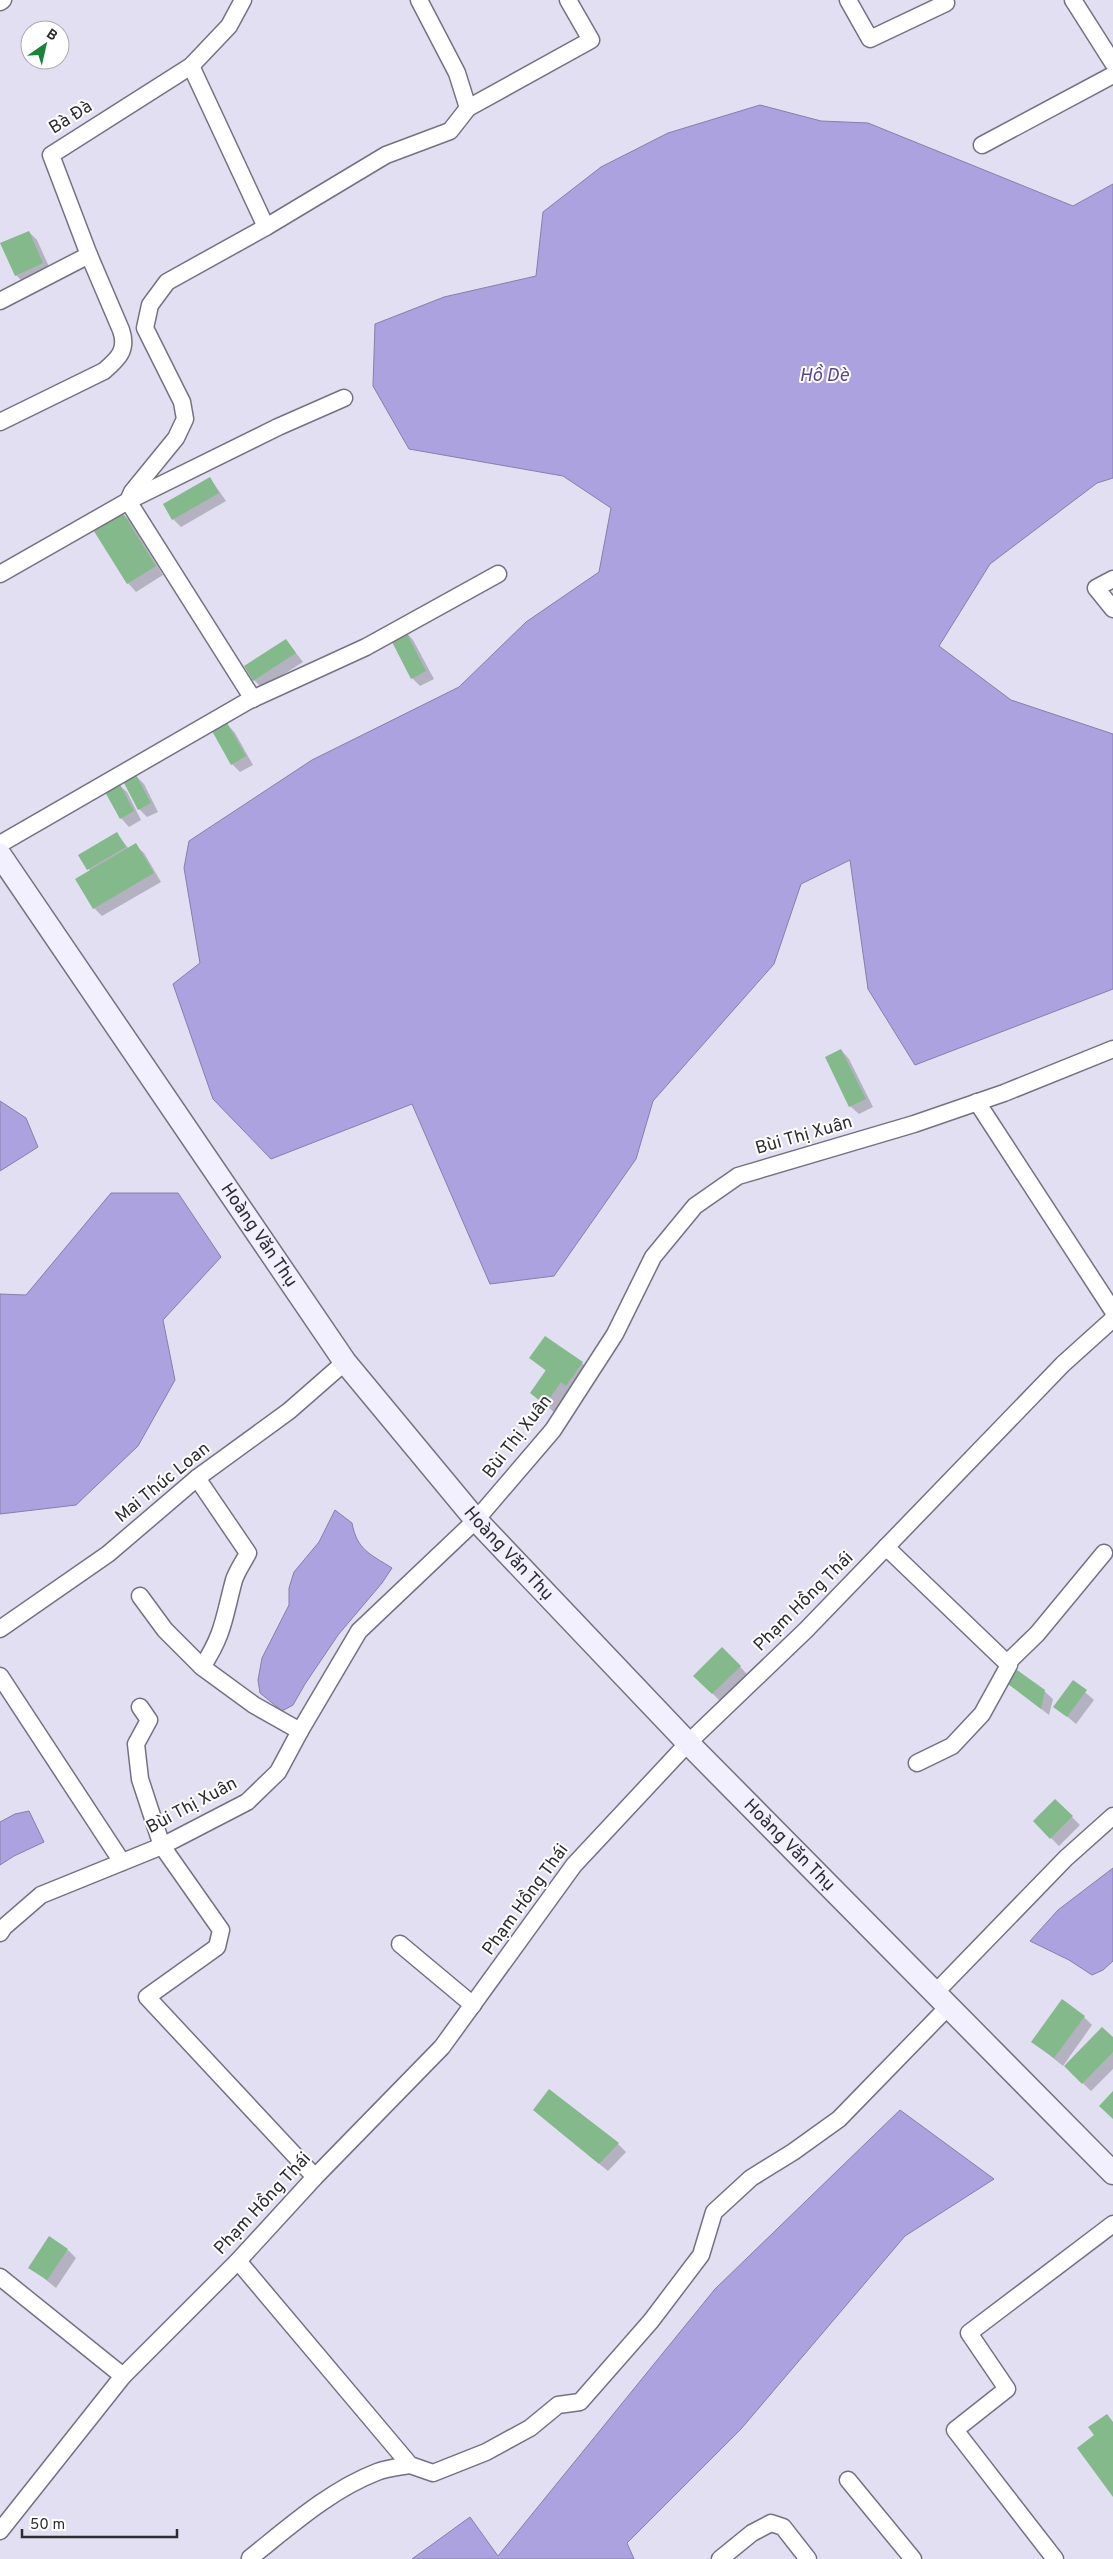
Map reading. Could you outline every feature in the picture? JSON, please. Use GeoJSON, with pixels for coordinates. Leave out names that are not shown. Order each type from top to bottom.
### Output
{"type":"FeatureCollection","features":[{"type":"Feature","properties":{"kind":"main road","name":"Hoàng Văn Thụ"},"geometry":{"type":"LineString","coordinates":[[0,855],[346,1362],[476,1520],[688,1743],[1113,2173]]}},
{"type":"Feature","properties":{"kind":"street","name":"Bà Đà"},"geometry":{"type":"LineString","coordinates":[[89,255],[51,155],[191,66],[229,26],[243,0]]}},
{"type":"Feature","properties":{"kind":"street"},"geometry":{"type":"LineString","coordinates":[[419,0],[457,73],[468,108]]}},
{"type":"Feature","properties":{"kind":"street"},"geometry":{"type":"LineString","coordinates":[[128,501],[132,492],[176,438],[185,419],[182,402],[145,328],[150,305],[167,282],[266,227],[386,155],[450,131],[468,108],[591,40],[568,0]]}},
{"type":"Feature","properties":{"kind":"street"},"geometry":{"type":"LineString","coordinates":[[848,0],[870,39],[948,1]]}},
{"type":"Feature","properties":{"kind":"street"},"geometry":{"type":"LineString","coordinates":[[1073,0],[1113,63]]}},
{"type":"Feature","properties":{"kind":"street"},"geometry":{"type":"LineString","coordinates":[[191,66],[266,227]]}},
{"type":"Feature","properties":{"kind":"street"},"geometry":{"type":"LineString","coordinates":[[982,145],[1113,75]]}},
{"type":"Feature","properties":{"kind":"street"},"geometry":{"type":"LineString","coordinates":[[0,301],[89,255],[122,330],[124,339],[123,351],[118,359],[104,371],[0,422]]}},
{"type":"Feature","properties":{"kind":"street"},"geometry":{"type":"LineString","coordinates":[[122,330],[145,328]]}},
{"type":"Feature","properties":{"kind":"street"},"geometry":{"type":"LineString","coordinates":[[0,574],[128,501],[278,427],[344,398]]}},
{"type":"Feature","properties":{"kind":"street"},"geometry":{"type":"LineString","coordinates":[[128,501],[254,699]]}},
{"type":"Feature","properties":{"kind":"street"},"geometry":{"type":"LineString","coordinates":[[0,844],[254,699],[366,647],[498,574]]}},
{"type":"Feature","properties":{"kind":"street"},"geometry":{"type":"LineString","coordinates":[[1113,579],[1096,588],[1113,609]]}},
{"type":"Feature","properties":{"kind":"street","name":"Bùi Thị Xuân"},"geometry":{"type":"LineString","coordinates":[[0,1933],[4,1927],[41,1895],[162,1846],[247,1802],[278,1772],[359,1631],[476,1520],[553,1430],[615,1334],[654,1257],[696,1206],[738,1176],[914,1124],[977,1102],[1113,1049]]}},
{"type":"Feature","properties":{"kind":"street"},"geometry":{"type":"LineString","coordinates":[[977,1102],[1113,1311]]}},
{"type":"Feature","properties":{"kind":"street","name":"Phạm Hồng Thái"},"geometry":{"type":"LineString","coordinates":[[0,2531],[123,2376],[238,2261],[315,2177],[442,2047],[574,1865],[688,1743],[806,1630],[1063,1364],[1113,1319]]}},
{"type":"Feature","properties":{"kind":"street","name":"Mai Thúc Loan"},"geometry":{"type":"LineString","coordinates":[[0,1629],[108,1554],[197,1478],[289,1411],[346,1362]]}},
{"type":"Feature","properties":{"kind":"street"},"geometry":{"type":"LineString","coordinates":[[197,1478],[248,1552],[235,1579],[226,1619],[216,1646],[202,1667]]}},
{"type":"Feature","properties":{"kind":"street"},"geometry":{"type":"LineString","coordinates":[[886,1547],[1009,1664],[982,1714],[952,1746],[917,1763]]}},
{"type":"Feature","properties":{"kind":"street"},"geometry":{"type":"LineString","coordinates":[[1007,1663],[1037,1634],[1104,1554]]}},
{"type":"Feature","properties":{"kind":"street"},"geometry":{"type":"LineString","coordinates":[[140,1596],[165,1630],[202,1667],[254,1705],[300,1731]]}},
{"type":"Feature","properties":{"kind":"street"},"geometry":{"type":"LineString","coordinates":[[0,1676],[122,1862]]}},
{"type":"Feature","properties":{"kind":"street"},"geometry":{"type":"LineString","coordinates":[[140,1707],[149,1720],[136,1744],[140,1779],[162,1846],[221,1930],[217,1947],[147,1997],[315,2177]]}},
{"type":"Feature","properties":{"kind":"street"},"geometry":{"type":"LineString","coordinates":[[250,2558],[293,2524],[349,2485],[378,2471],[410,2465],[433,2473],[486,2452],[523,2432],[558,2405],[580,2402],[651,2321],[701,2255],[714,2212],[751,2178],[793,2152],[839,2119],[1066,1858],[1113,1816]]}},
{"type":"Feature","properties":{"kind":"street"},"geometry":{"type":"LineString","coordinates":[[400,1944],[473,2005]]}},
{"type":"Feature","properties":{"kind":"street"},"geometry":{"type":"LineString","coordinates":[[1055,2559],[955,2430],[1007,2389],[969,2333],[1113,2224]]}},
{"type":"Feature","properties":{"kind":"street"},"geometry":{"type":"LineString","coordinates":[[238,2261],[410,2465]]}},
{"type":"Feature","properties":{"kind":"street"},"geometry":{"type":"LineString","coordinates":[[0,2277],[123,2376]]}},
{"type":"Feature","properties":{"kind":"street"},"geometry":{"type":"LineString","coordinates":[[848,2480],[913,2559]]}},
{"type":"Feature","properties":{"kind":"street"},"geometry":{"type":"LineString","coordinates":[[720,2559],[752,2533],[771,2523],[783,2527],[808,2559]]}},
{"type":"Feature","properties":{"kind":"water","name":"Hồ Dè"},"geometry":{"type":"Polygon","coordinates":[[[760,105],[821,121],[868,123],[1073,206],[1113,184],[1113,478],[1097,483],[990,564],[939,646],[1011,700],[1113,734],[1113,989],[915,1065],[868,989],[850,860],[801,884],[774,964],[653,1101],[636,1159],[554,1276],[490,1284],[412,1104],[271,1159],[213,1099],[173,984],[200,963],[184,868],[189,841],[312,760],[459,687],[526,622],[599,572],[611,508],[563,476],[409,449],[373,386],[375,324],[444,297],[536,276],[543,212],[601,167],[668,133],[760,105]]]}},
{"type":"Feature","properties":{"kind":"water"},"geometry":{"type":"Polygon","coordinates":[[[0,1101],[26,1118],[38,1147],[0,1171],[0,1101]]]}},
{"type":"Feature","properties":{"kind":"water"},"geometry":{"type":"Polygon","coordinates":[[[111,1193],[178,1193],[221,1257],[163,1320],[175,1380],[138,1446],[76,1505],[0,1514],[0,1294],[26,1295],[111,1193]]]}},
{"type":"Feature","properties":{"kind":"water"},"geometry":{"type":"Polygon","coordinates":[[[335,1510],[352,1523],[354,1532],[361,1545],[377,1559],[392,1568],[382,1583],[338,1635],[293,1705],[282,1711],[260,1693],[258,1680],[262,1658],[289,1605],[289,1588],[294,1572],[319,1542],[335,1510]]]}},
{"type":"Feature","properties":{"kind":"water"},"geometry":{"type":"Polygon","coordinates":[[[29,1811],[44,1842],[0,1865],[0,1822],[15,1814],[29,1811]]]}},
{"type":"Feature","properties":{"kind":"water"},"geometry":{"type":"Polygon","coordinates":[[[1113,1868],[1113,1961],[1103,1970],[1092,1975],[1069,1960],[1030,1941],[1058,1910],[1113,1868]]]}},
{"type":"Feature","properties":{"kind":"water"},"geometry":{"type":"Polygon","coordinates":[[[900,2110],[994,2179],[905,2236],[741,2429],[627,2543],[634,2559],[412,2559],[470,2517],[498,2556],[715,2289],[900,2110]]]}},
{"type":"Feature","properties":{"kind":"building"},"geometry":{"type":"Polygon","coordinates":[[[29,231],[43,263],[15,276],[0,243],[29,231]]]}},
{"type":"Feature","properties":{"kind":"building"},"geometry":{"type":"Polygon","coordinates":[[[210,477],[219,493],[172,520],[163,504],[210,477]]]}},
{"type":"Feature","properties":{"kind":"building"},"geometry":{"type":"Polygon","coordinates":[[[121,510],[156,566],[127,584],[92,528],[121,510]]]}},
{"type":"Feature","properties":{"kind":"building"},"geometry":{"type":"Polygon","coordinates":[[[405,630],[426,671],[411,679],[390,638],[405,630]]]}},
{"type":"Feature","properties":{"kind":"building"},"geometry":{"type":"Polygon","coordinates":[[[286,639],[296,653],[253,681],[244,666],[286,639]]]}},
{"type":"Feature","properties":{"kind":"building"},"geometry":{"type":"Polygon","coordinates":[[[227,723],[246,756],[231,765],[212,731],[227,723]]]}},
{"type":"Feature","properties":{"kind":"building"},"geometry":{"type":"Polygon","coordinates":[[[136,775],[151,803],[138,810],[123,781],[136,775]]]}},
{"type":"Feature","properties":{"kind":"building"},"geometry":{"type":"Polygon","coordinates":[[[119,783],[134,811],[120,819],[104,790],[119,783]]]}},
{"type":"Feature","properties":{"kind":"building"},"geometry":{"type":"Polygon","coordinates":[[[117,832],[126,847],[87,870],[78,855],[117,832]]]}},
{"type":"Feature","properties":{"kind":"building"},"geometry":{"type":"Polygon","coordinates":[[[136,843],[154,873],[93,909],[75,879],[136,843]]]}},
{"type":"Feature","properties":{"kind":"building"},"geometry":{"type":"Polygon","coordinates":[[[841,1049],[866,1099],[849,1107],[825,1057],[841,1049]]]}},
{"type":"Feature","properties":{"kind":"building"},"geometry":{"type":"Polygon","coordinates":[[[545,1336],[583,1362],[566,1386],[561,1382],[545,1405],[530,1393],[546,1370],[529,1358],[545,1336]]]}},
{"type":"Feature","properties":{"kind":"building"},"geometry":{"type":"Polygon","coordinates":[[[722,1647],[741,1666],[712,1694],[693,1676],[722,1647]]]}},
{"type":"Feature","properties":{"kind":"building"},"geometry":{"type":"Polygon","coordinates":[[[1017,1670],[1045,1690],[1041,1709],[1008,1684],[1017,1670]]]}},
{"type":"Feature","properties":{"kind":"building"},"geometry":{"type":"Polygon","coordinates":[[[1073,1680],[1087,1690],[1067,1717],[1053,1707],[1073,1680]]]}},
{"type":"Feature","properties":{"kind":"building"},"geometry":{"type":"Polygon","coordinates":[[[1055,1799],[1073,1816],[1050,1839],[1033,1821],[1055,1799]]]}},
{"type":"Feature","properties":{"kind":"building"},"geometry":{"type":"Polygon","coordinates":[[[1062,1999],[1085,2016],[1054,2058],[1031,2042],[1062,1999]]]}},
{"type":"Feature","properties":{"kind":"building"},"geometry":{"type":"Polygon","coordinates":[[[1102,2027],[1113,2037],[1113,2052],[1082,2084],[1064,2066],[1102,2027]]]}},
{"type":"Feature","properties":{"kind":"building"},"geometry":{"type":"Polygon","coordinates":[[[549,2089],[619,2143],[599,2164],[533,2110],[549,2089]]]}},
{"type":"Feature","properties":{"kind":"building"},"geometry":{"type":"Polygon","coordinates":[[[1113,2091],[1113,2119],[1099,2106],[1113,2091]]]}},
{"type":"Feature","properties":{"kind":"building"},"geometry":{"type":"Polygon","coordinates":[[[49,2236],[68,2249],[47,2280],[28,2268],[49,2236]]]}},
{"type":"Feature","properties":{"kind":"building"},"geometry":{"type":"Polygon","coordinates":[[[1107,2414],[1113,2422],[1113,2497],[1077,2448],[1094,2435],[1088,2427],[1107,2414]]]}}]}
